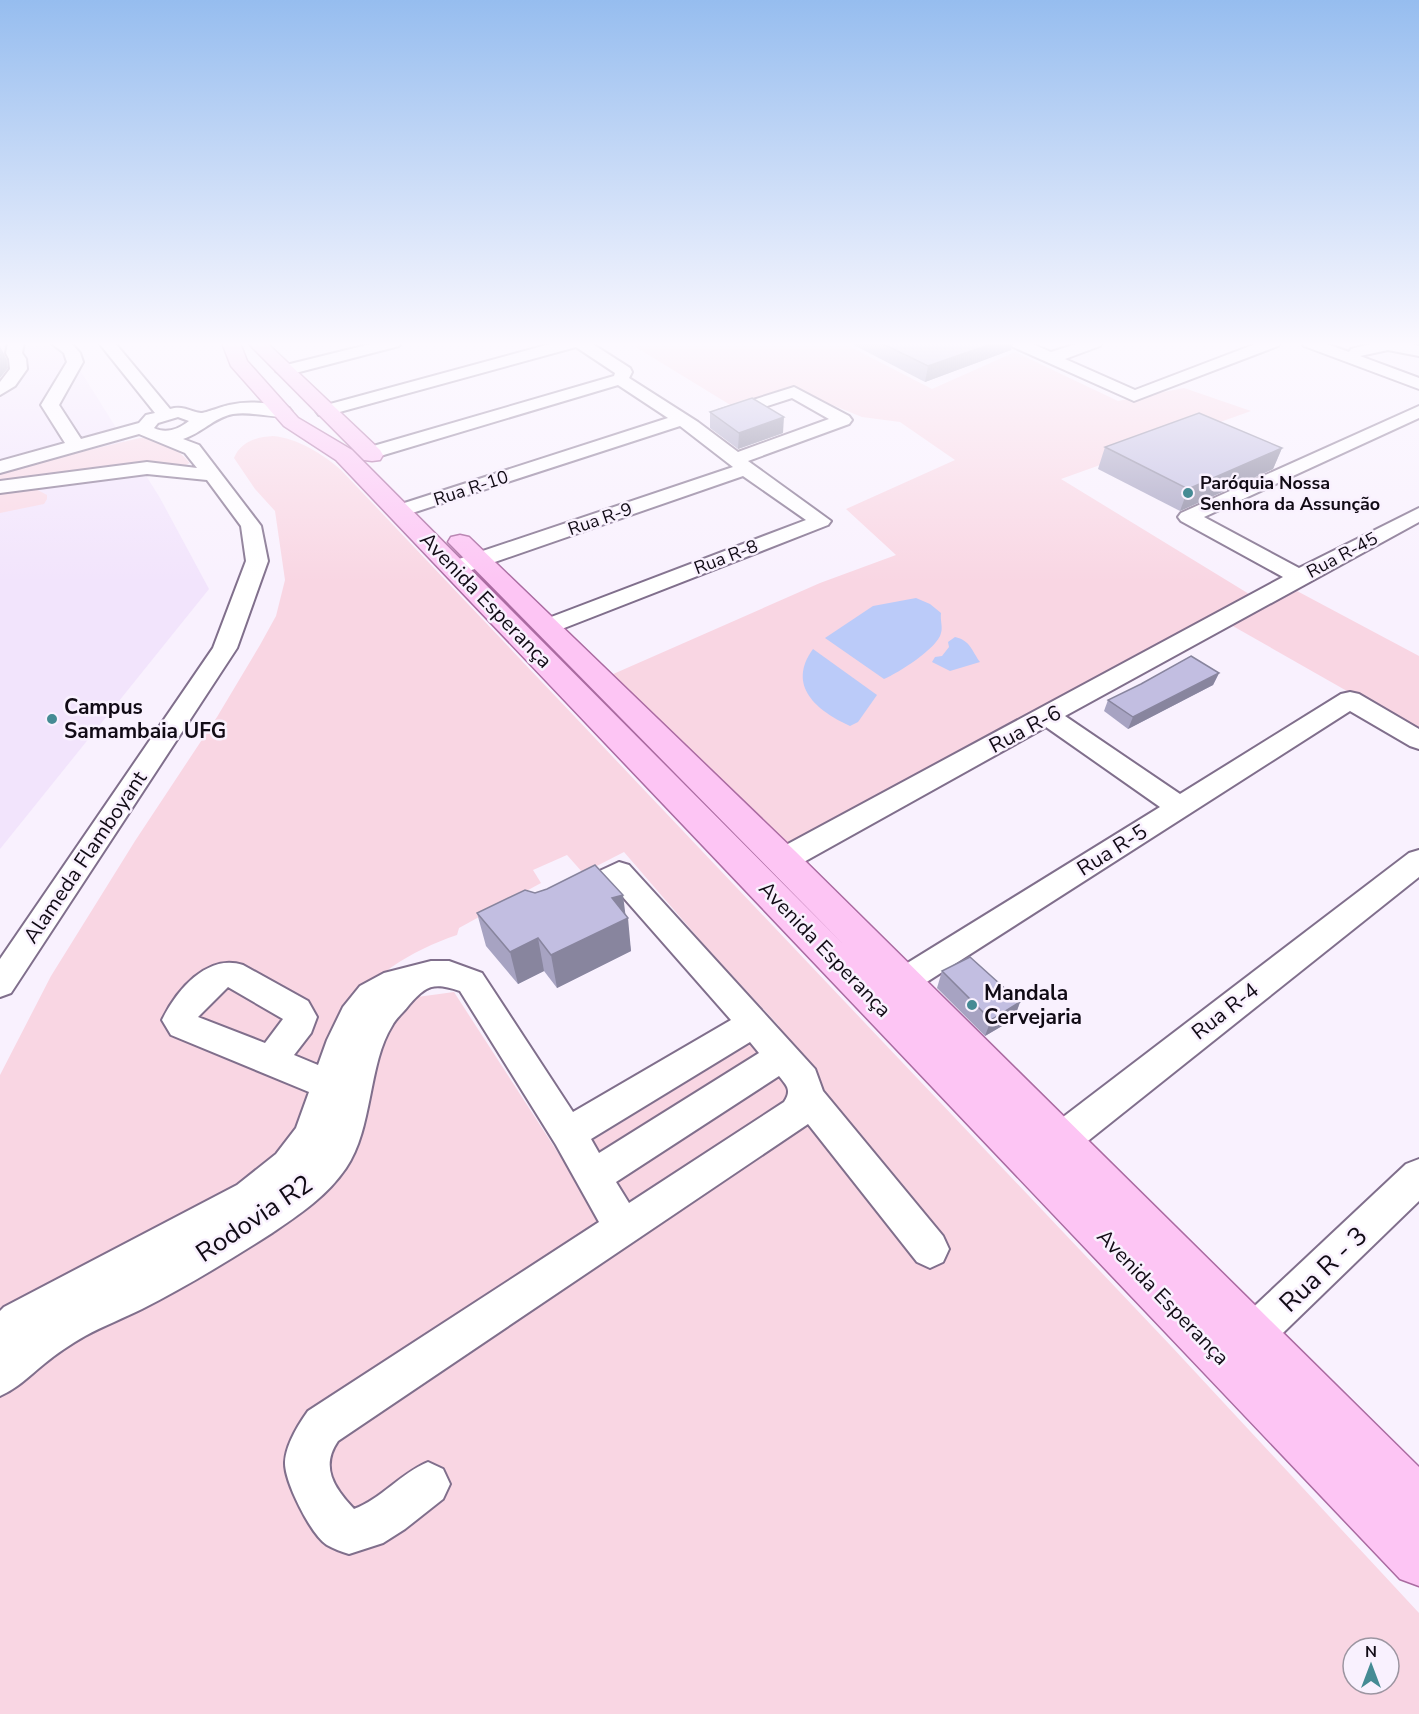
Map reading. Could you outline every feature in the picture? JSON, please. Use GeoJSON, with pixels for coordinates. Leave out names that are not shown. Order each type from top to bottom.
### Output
{"type":"FeatureCollection","features":[{"type":"Feature","properties":{"kind":"main road","name":"Avenida Esperança"},"geometry":{"type":"LineString","coordinates":[[296,423],[344,455],[411,508],[1238,1348],[1419,1560]]}},
{"type":"Feature","properties":{"kind":"main road","name":"Avenida Esperança"},"geometry":{"type":"LineString","coordinates":[[338,423],[370,453],[411,508]]}},
{"type":"Feature","properties":{"kind":"main road","name":"Avenida Esperança"},"geometry":{"type":"LineString","coordinates":[[466,564],[546,627],[783,860],[888,991]]}},
{"type":"Feature","properties":{"kind":"main road","name":"Avenida Esperança"},"geometry":{"type":"LineString","coordinates":[[1238,1348],[1419,1503]]}},
{"type":"Feature","properties":{"kind":"street"},"geometry":{"type":"LineString","coordinates":[[61,423],[76,446]]}},
{"type":"Feature","properties":{"kind":"street"},"geometry":{"type":"LineString","coordinates":[[0,467],[145,427],[149,423]]}},
{"type":"Feature","properties":{"kind":"street"},"geometry":{"type":"LineString","coordinates":[[175,423],[197,442]]}},
{"type":"Feature","properties":{"kind":"street"},"geometry":{"type":"LineString","coordinates":[[197,442],[203,423]]}},
{"type":"Feature","properties":{"kind":"street"},"geometry":{"type":"LineString","coordinates":[[0,487],[118,470],[167,469],[197,442],[205,423]]}},
{"type":"Feature","properties":{"kind":"street"},"geometry":{"type":"LineString","coordinates":[[370,453],[471,423]]}},
{"type":"Feature","properties":{"kind":"street"},"geometry":{"type":"LineString","coordinates":[[686,423],[740,464]]}},
{"type":"Feature","properties":{"kind":"street","name":"Rua R-10"},"geometry":{"type":"LineString","coordinates":[[411,508],[686,423]]}},
{"type":"Feature","properties":{"kind":"street","name":"Rua R-10"},"geometry":{"type":"LineString","coordinates":[[740,464],[836,423]]}},
{"type":"Feature","properties":{"kind":"street"},"geometry":{"type":"LineString","coordinates":[[1299,577],[1188,517],[1393,423]]}},
{"type":"Feature","properties":{"kind":"street"},"geometry":{"type":"LineString","coordinates":[[145,427],[150,434],[197,442]]}},
{"type":"Feature","properties":{"kind":"street","name":"Alameda Flamboyant"},"geometry":{"type":"LineString","coordinates":[[0,984],[225,648],[256,561],[251,525],[197,442]]}},
{"type":"Feature","properties":{"kind":"street","name":"Rua R-9"},"geometry":{"type":"LineString","coordinates":[[466,564],[740,464]]}},
{"type":"Feature","properties":{"kind":"street","name":"Rua R-8"},"geometry":{"type":"LineString","coordinates":[[546,627],[820,521],[740,464]]}},
{"type":"Feature","properties":{"kind":"street","name":"Rua R-45"},"geometry":{"type":"LineString","coordinates":[[1265,597],[1419,514]]}},
{"type":"Feature","properties":{"kind":"street","name":"Rua R-6"},"geometry":{"type":"LineString","coordinates":[[783,860],[1265,597]]}},
{"type":"Feature","properties":{"kind":"street","name":"Rua R-5"},"geometry":{"type":"LineString","coordinates":[[888,991],[1350,700],[1419,740]]}},
{"type":"Feature","properties":{"kind":"street"},"geometry":{"type":"LineString","coordinates":[[1048,716],[1180,808]]}},
{"type":"Feature","properties":{"kind":"street","name":"Rua R-4"},"geometry":{"type":"LineString","coordinates":[[1045,1152],[1419,861]]}},
{"type":"Feature","properties":{"kind":"street"},"geometry":{"type":"LineString","coordinates":[[428,1485],[366,1528],[350,1532],[338,1526],[328,1515],[307,1468],[309,1454],[314,1440],[324,1426],[796,1113],[807,1097],[803,1080],[619,873],[551,907]]}},
{"type":"Feature","properties":{"kind":"street","name":"Rodovia R2"},"geometry":{"type":"LineString","coordinates":[[0,1375],[30,1349],[71,1322],[191,1261],[259,1206],[311,1137],[343,1040],[354,1017],[365,1002],[384,986],[431,974],[449,974],[471,982],[568,1134],[623,1228]]}},
{"type":"Feature","properties":{"kind":"street","name":"Rodovia R2"},"geometry":{"type":"LineString","coordinates":[[0,1339],[18,1321],[259,1206],[298,1194],[319,1176],[336,1153],[345,1129],[368,1041],[380,1017],[413,980]]}},
{"type":"Feature","properties":{"kind":"street"},"geometry":{"type":"LineString","coordinates":[[568,1134],[754,1023]]}},
{"type":"Feature","properties":{"kind":"street"},"geometry":{"type":"LineString","coordinates":[[593,1177],[782,1056]]}},
{"type":"Feature","properties":{"kind":"street"},"geometry":{"type":"LineString","coordinates":[[271,1060],[328,1084]]}},
{"type":"Feature","properties":{"kind":"street"},"geometry":{"type":"LineString","coordinates":[[807,1097],[930,1249]]}},
{"type":"Feature","properties":{"kind":"street","name":"Rua R - 3"},"geometry":{"type":"LineString","coordinates":[[1238,1348],[1419,1176]]}},
{"type":"Feature","properties":{"kind":"shaded area","name":"Campus Samambaia UFG"},"geometry":{"type":"Polygon","coordinates":[[[0,423],[113,423],[160,498],[209,589],[0,849],[0,423]]]}},
{"type":"Feature","properties":{"kind":"shaded area"},"geometry":{"type":"Polygon","coordinates":[[[901,423],[1218,423],[1061,479],[1254,597],[788,846],[611,675],[820,583],[896,555],[846,509],[955,460],[901,423]]]}},
{"type":"Feature","properties":{"kind":"shaded area"},"geometry":{"type":"Polygon","coordinates":[[[273,436],[300,443],[341,470],[1172,1347],[1419,1613],[1419,1714],[0,1714],[0,1396],[30,1363],[78,1333],[265,1232],[303,1206],[339,1163],[354,1134],[380,1038],[400,1008],[410,998],[454,992],[562,1159],[779,1026],[706,947],[624,852],[583,873],[567,855],[533,870],[541,883],[459,928],[457,935],[398,963],[366,989],[340,1023],[330,1043],[298,1138],[274,1166],[248,1186],[221,1202],[64,1280],[20,1306],[0,1321],[0,1075],[51,976],[135,841],[217,717],[276,616],[285,580],[275,511],[255,489],[234,458],[245,444],[255,439],[273,436]]]}},
{"type":"Feature","properties":{"kind":"shaded area"},"geometry":{"type":"Polygon","coordinates":[[[140,438],[163,441],[190,463],[186,465],[146,464],[0,484],[0,471],[140,438]]]}},
{"type":"Feature","properties":{"kind":"shaded area"},"geometry":{"type":"Polygon","coordinates":[[[34,488],[47,495],[44,504],[0,513],[0,491],[34,488]]]}},
{"type":"Feature","properties":{"kind":"shaded area"},"geometry":{"type":"Polygon","coordinates":[[[1297,591],[1419,656],[1419,732],[1231,625],[1297,591]]]}},
{"type":"Feature","properties":{"kind":"water"},"geometry":{"type":"Polygon","coordinates":[[[916,598],[930,604],[941,613],[941,633],[933,646],[925,653],[884,679],[825,638],[873,606],[916,598]]]}},
{"type":"Feature","properties":{"kind":"water"},"geometry":{"type":"Polygon","coordinates":[[[955,637],[967,643],[980,662],[950,671],[932,662],[935,657],[942,656],[949,647],[948,642],[955,637]]]}},
{"type":"Feature","properties":{"kind":"water"},"geometry":{"type":"Polygon","coordinates":[[[813,649],[877,695],[858,722],[850,726],[838,720],[826,713],[809,696],[804,686],[803,675],[805,662],[813,649]]]}},
{"type":"Feature","properties":{"kind":"building"},"geometry":{"type":"Polygon","coordinates":[[[725,423],[767,423],[739,433],[725,423]]]}},
{"type":"Feature","properties":{"kind":"building"},"geometry":{"type":"Polygon","coordinates":[[[1171,423],[1223,423],[1282,448],[1188,489],[1105,447],[1171,423]]]}},
{"type":"Feature","properties":{"kind":"building"},"geometry":{"type":"Polygon","coordinates":[[[1191,656],[1219,673],[1133,717],[1108,700],[1141,684],[1191,656]]]}},
{"type":"Feature","properties":{"kind":"building"},"geometry":{"type":"Polygon","coordinates":[[[595,865],[623,895],[612,898],[628,918],[551,955],[538,938],[510,952],[477,913],[525,890],[535,893],[547,889],[595,865]]]}},
{"type":"Feature","properties":{"kind":"building"},"geometry":{"type":"Polygon","coordinates":[[[970,957],[1020,1002],[991,1020],[942,971],[970,957]]]}},
{"type":"Feature","properties":{"kind":"place","name":"Paróquia Nossa Senhora da Assunção"},"geometry":{"type":"Point","coordinates":[1188,493]}},
{"type":"Feature","properties":{"kind":"place","name":"Campus Samambaia UFG"},"geometry":{"type":"Point","coordinates":[52,719]}},
{"type":"Feature","properties":{"kind":"place","name":"Mandala Cervejaria"},"geometry":{"type":"Point","coordinates":[972,1005]}}]}
